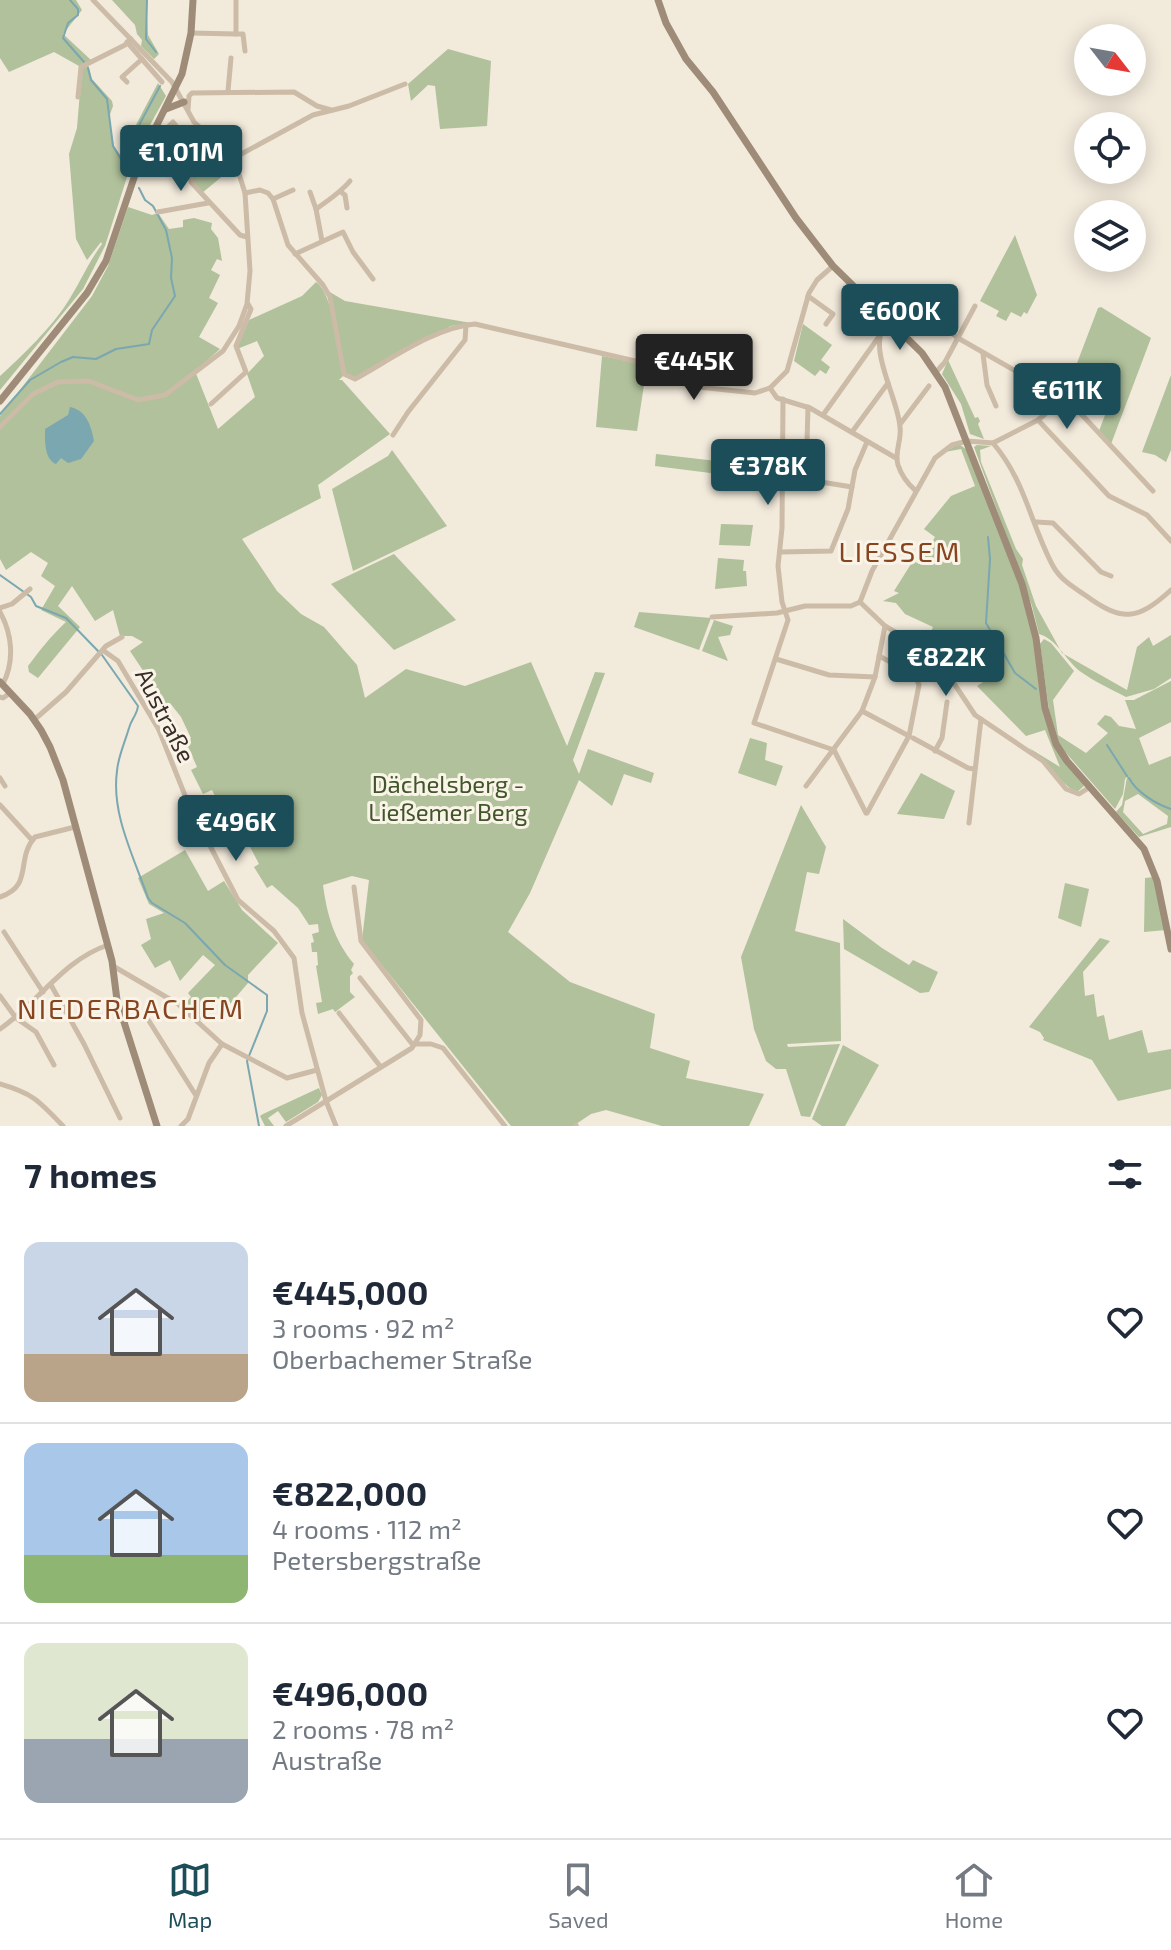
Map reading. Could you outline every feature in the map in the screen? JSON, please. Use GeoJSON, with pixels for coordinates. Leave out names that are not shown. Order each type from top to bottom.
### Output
{"type":"FeatureCollection","features":[{"type":"Feature","properties":{"kind":"street"},"geometry":{"type":"LineString","coordinates":[[0,427],[33,394],[58,382],[89,381],[138,400],[165,395],[223,351],[239,326],[247,304],[250,280],[245,193],[234,158],[194,122],[176,88],[93,0]]}},
{"type":"Feature","properties":{"kind":"street"},"geometry":{"type":"LineString","coordinates":[[0,401],[80,303],[101,271],[134,174],[176,88],[186,60],[193,0]]}},
{"type":"Feature","properties":{"kind":"street"},"geometry":{"type":"LineString","coordinates":[[236,0],[236,34]]}},
{"type":"Feature","properties":{"kind":"street"},"geometry":{"type":"LineString","coordinates":[[658,0],[666,23],[686,59],[713,92],[790,210],[833,266],[910,339],[937,371],[955,409],[1030,610],[1049,725],[1056,744],[1067,761],[1138,840],[1148,857],[1160,892],[1171,949]]}},
{"type":"Feature","properties":{"kind":"street"},"geometry":{"type":"LineString","coordinates":[[191,33],[243,34],[245,51]]}},
{"type":"Feature","properties":{"kind":"street"},"geometry":{"type":"LineString","coordinates":[[129,40],[162,82]]}},
{"type":"Feature","properties":{"kind":"street"},"geometry":{"type":"LineString","coordinates":[[78,97],[81,67],[129,40]]}},
{"type":"Feature","properties":{"kind":"street"},"geometry":{"type":"LineString","coordinates":[[228,91],[231,58]]}},
{"type":"Feature","properties":{"kind":"street"},"geometry":{"type":"LineString","coordinates":[[127,82],[122,77],[142,59]]}},
{"type":"Feature","properties":{"kind":"street"},"geometry":{"type":"LineString","coordinates":[[234,158],[301,121],[405,84]]}},
{"type":"Feature","properties":{"kind":"street"},"geometry":{"type":"LineString","coordinates":[[186,106],[190,94],[294,92],[332,111]]}},
{"type":"Feature","properties":{"kind":"street"},"geometry":{"type":"LineString","coordinates":[[166,109],[186,106]]}},
{"type":"Feature","properties":{"kind":"street"},"geometry":{"type":"LineString","coordinates":[[170,134],[187,158],[191,182],[240,235],[247,237]]}},
{"type":"Feature","properties":{"kind":"street"},"geometry":{"type":"LineString","coordinates":[[316,209],[341,192],[350,181]]}},
{"type":"Feature","properties":{"kind":"street"},"geometry":{"type":"LineString","coordinates":[[245,193],[260,190],[273,199],[284,239],[330,297],[344,374],[355,379],[440,333],[477,324],[648,364],[689,386],[746,394],[770,388],[780,380],[789,366],[808,296],[817,280],[833,266]]}},
{"type":"Feature","properties":{"kind":"street"},"geometry":{"type":"LineString","coordinates":[[273,199],[293,190]]}},
{"type":"Feature","properties":{"kind":"street"},"geometry":{"type":"LineString","coordinates":[[310,192],[322,241]]}},
{"type":"Feature","properties":{"kind":"street"},"geometry":{"type":"LineString","coordinates":[[341,192],[345,195],[347,208]]}},
{"type":"Feature","properties":{"kind":"street"},"geometry":{"type":"LineString","coordinates":[[158,212],[209,203]]}},
{"type":"Feature","properties":{"kind":"street"},"geometry":{"type":"LineString","coordinates":[[295,254],[343,232],[373,279]]}},
{"type":"Feature","properties":{"kind":"street"},"geometry":{"type":"LineString","coordinates":[[808,296],[833,314],[826,324]]}},
{"type":"Feature","properties":{"kind":"street"},"geometry":{"type":"LineString","coordinates":[[211,404],[246,372],[236,346],[251,309],[247,304]]}},
{"type":"Feature","properties":{"kind":"street"},"geometry":{"type":"LineString","coordinates":[[937,371],[975,306]]}},
{"type":"Feature","properties":{"kind":"street"},"geometry":{"type":"LineString","coordinates":[[922,310],[958,338],[1070,402],[1153,491]]}},
{"type":"Feature","properties":{"kind":"street"},"geometry":{"type":"LineString","coordinates":[[823,415],[878,338],[881,327],[889,320]]}},
{"type":"Feature","properties":{"kind":"street"},"geometry":{"type":"LineString","coordinates":[[393,435],[465,340],[466,325]]}},
{"type":"Feature","properties":{"kind":"street"},"geometry":{"type":"LineString","coordinates":[[878,338],[900,424],[896,458],[899,468],[915,490]]}},
{"type":"Feature","properties":{"kind":"street"},"geometry":{"type":"LineString","coordinates":[[983,353],[987,385],[996,406]]}},
{"type":"Feature","properties":{"kind":"street"},"geometry":{"type":"LineString","coordinates":[[712,617],[796,607],[851,606],[860,602],[872,571],[935,458],[952,445],[967,441],[993,443],[1038,420],[1052,410],[1062,397],[1070,376]]}},
{"type":"Feature","properties":{"kind":"street"},"geometry":{"type":"LineString","coordinates":[[852,432],[888,382]]}},
{"type":"Feature","properties":{"kind":"street"},"geometry":{"type":"LineString","coordinates":[[900,424],[929,386]]}},
{"type":"Feature","properties":{"kind":"street"},"geometry":{"type":"LineString","coordinates":[[770,388],[777,398],[808,407],[896,458]]}},
{"type":"Feature","properties":{"kind":"street"},"geometry":{"type":"LineString","coordinates":[[783,399],[783,513],[779,575],[788,620]]}},
{"type":"Feature","properties":{"kind":"street"},"geometry":{"type":"LineString","coordinates":[[807,442],[808,407]]}},
{"type":"Feature","properties":{"kind":"street"},"geometry":{"type":"LineString","coordinates":[[1038,420],[1109,496],[1147,515],[1171,541]]}},
{"type":"Feature","properties":{"kind":"street"},"geometry":{"type":"LineString","coordinates":[[780,552],[831,551],[848,509],[855,470],[867,442]]}},
{"type":"Feature","properties":{"kind":"street"},"geometry":{"type":"LineString","coordinates":[[993,443],[1011,464],[1052,564],[1060,576],[1110,612],[1124,615],[1142,613],[1171,590]]}},
{"type":"Feature","properties":{"kind":"street"},"geometry":{"type":"LineString","coordinates":[[821,482],[852,487]]}},
{"type":"Feature","properties":{"kind":"street"},"geometry":{"type":"LineString","coordinates":[[1036,522],[1053,523],[1101,572],[1111,576]]}},
{"type":"Feature","properties":{"kind":"street"},"geometry":{"type":"LineString","coordinates":[[27,592],[0,610],[11,634],[7,676],[1,684],[34,720],[54,755],[108,945],[117,1000],[157,1126]]}},
{"type":"Feature","properties":{"kind":"street"},"geometry":{"type":"LineString","coordinates":[[860,602],[885,626],[935,655],[975,715],[1043,761],[1066,789],[1073,794],[1083,793],[1090,787]]}},
{"type":"Feature","properties":{"kind":"street"},"geometry":{"type":"LineString","coordinates":[[796,607],[788,620],[754,723],[834,750],[866,813],[911,737],[919,679],[879,656]]}},
{"type":"Feature","properties":{"kind":"street"},"geometry":{"type":"LineString","coordinates":[[806,786],[862,711],[875,677],[885,626]]}},
{"type":"Feature","properties":{"kind":"street"},"geometry":{"type":"LineString","coordinates":[[34,720],[66,692],[106,646],[122,637]]}},
{"type":"Feature","properties":{"kind":"street","name":"Austraße"},"geometry":{"type":"LineString","coordinates":[[101,653],[118,661],[159,730],[188,803],[238,900],[274,931],[294,958],[298,997],[326,1101],[336,1126]]}},
{"type":"Feature","properties":{"kind":"street"},"geometry":{"type":"LineString","coordinates":[[776,659],[829,675],[875,677]]}},
{"type":"Feature","properties":{"kind":"street"},"geometry":{"type":"LineString","coordinates":[[0,697],[10,693]]}},
{"type":"Feature","properties":{"kind":"street"},"geometry":{"type":"LineString","coordinates":[[935,751],[942,738],[947,702]]}},
{"type":"Feature","properties":{"kind":"street"},"geometry":{"type":"LineString","coordinates":[[862,711],[974,769]]}},
{"type":"Feature","properties":{"kind":"street"},"geometry":{"type":"LineString","coordinates":[[969,823],[981,719]]}},
{"type":"Feature","properties":{"kind":"street"},"geometry":{"type":"LineString","coordinates":[[0,778],[5,786]]}},
{"type":"Feature","properties":{"kind":"street"},"geometry":{"type":"LineString","coordinates":[[0,805],[32,840]]}},
{"type":"Feature","properties":{"kind":"street"},"geometry":{"type":"LineString","coordinates":[[0,897],[10,894],[20,884],[24,874],[24,854],[32,840],[43,834],[75,827]]}},
{"type":"Feature","properties":{"kind":"street"},"geometry":{"type":"LineString","coordinates":[[354,887],[361,941],[420,1018],[421,1028],[414,1044]]}},
{"type":"Feature","properties":{"kind":"street"},"geometry":{"type":"LineString","coordinates":[[4,932],[44,992]]}},
{"type":"Feature","properties":{"kind":"street"},"geometry":{"type":"LineString","coordinates":[[0,1029],[16,1018],[73,963],[86,953],[108,945]]}},
{"type":"Feature","properties":{"kind":"street"},"geometry":{"type":"LineString","coordinates":[[113,966],[178,1004],[222,1044],[287,1078],[317,1070]]}},
{"type":"Feature","properties":{"kind":"street"},"geometry":{"type":"LineString","coordinates":[[360,978],[414,1044]]}},
{"type":"Feature","properties":{"kind":"street"},"geometry":{"type":"LineString","coordinates":[[51,985],[120,1118]]}},
{"type":"Feature","properties":{"kind":"street"},"geometry":{"type":"LineString","coordinates":[[0,996],[16,1018],[36,1032],[54,1065]]}},
{"type":"Feature","properties":{"kind":"street"},"geometry":{"type":"LineString","coordinates":[[339,1013],[380,1066]]}},
{"type":"Feature","properties":{"kind":"street"},"geometry":{"type":"LineString","coordinates":[[149,1021],[195,1095]]}},
{"type":"Feature","properties":{"kind":"street"},"geometry":{"type":"LineString","coordinates":[[181,1126],[188,1119],[209,1063],[222,1044]]}},
{"type":"Feature","properties":{"kind":"street"},"geometry":{"type":"LineString","coordinates":[[286,1126],[414,1044],[431,1044],[443,1048],[505,1126]]}},
{"type":"Feature","properties":{"kind":"street"},"geometry":{"type":"LineString","coordinates":[[0,1084],[26,1091],[38,1099],[63,1126]]}},
{"type":"Feature","properties":{"kind":"green space"},"geometry":{"type":"Polygon","coordinates":[[[0,0],[76,0],[82,10],[63,34],[91,60],[79,66],[54,52],[9,72],[0,58],[0,0]]]}},
{"type":"Feature","properties":{"kind":"green space"},"geometry":{"type":"Polygon","coordinates":[[[112,0],[146,0],[148,35],[159,54],[154,59],[141,46],[142,40],[135,25],[112,0]]]}},
{"type":"Feature","properties":{"kind":"green space"},"geometry":{"type":"Polygon","coordinates":[[[448,49],[491,61],[487,126],[440,129],[435,86],[428,85],[411,101],[408,84],[448,49]]]}},
{"type":"Feature","properties":{"kind":"green space"},"geometry":{"type":"Polygon","coordinates":[[[88,64],[92,79],[112,101],[109,117],[114,146],[120,155],[158,83],[166,96],[135,152],[105,246],[83,289],[0,390],[0,376],[60,312],[102,244],[87,260],[76,239],[69,154],[77,128],[82,67],[88,64]]]}},
{"type":"Feature","properties":{"kind":"green space"},"geometry":{"type":"Polygon","coordinates":[[[219,146],[229,158],[221,168],[225,174],[202,193],[192,181],[188,159],[219,146]]]}},
{"type":"Feature","properties":{"kind":"green space","name":"Dächelsberg - Ließemer Berg"},"geometry":{"type":"Polygon","coordinates":[[[128,207],[152,215],[158,213],[169,229],[183,227],[183,220],[194,218],[212,223],[211,229],[218,238],[222,261],[217,259],[211,270],[220,275],[209,298],[218,303],[199,337],[220,349],[195,371],[218,429],[255,397],[247,374],[264,356],[257,341],[237,349],[249,320],[302,296],[316,282],[327,299],[343,376],[339,380],[390,434],[318,485],[321,498],[242,539],[277,591],[301,614],[324,627],[357,665],[365,698],[406,669],[465,686],[531,662],[567,746],[595,672],[605,673],[573,760],[579,774],[588,749],[654,773],[651,783],[624,774],[612,806],[579,780],[530,893],[508,932],[570,982],[655,1014],[650,1048],[690,1061],[686,1078],[764,1094],[749,1126],[662,1126],[606,1110],[591,1114],[573,1126],[511,1126],[362,940],[369,880],[352,876],[323,885],[332,927],[354,964],[350,992],[355,997],[335,1012],[333,1009],[318,1014],[316,1003],[322,1002],[317,952],[312,952],[311,943],[314,942],[312,934],[319,932],[318,924],[309,925],[298,908],[272,885],[267,888],[254,867],[259,864],[238,824],[230,827],[212,790],[203,794],[191,770],[197,767],[186,742],[191,738],[181,717],[170,703],[166,705],[130,651],[143,642],[132,636],[120,636],[113,610],[95,621],[72,586],[58,606],[80,627],[38,678],[29,672],[28,666],[66,622],[41,610],[55,586],[41,576],[48,563],[31,552],[6,570],[0,559],[0,416],[92,296],[108,266],[128,207]]]}},
{"type":"Feature","properties":{"kind":"green space"},"geometry":{"type":"Polygon","coordinates":[[[1015,235],[1037,295],[1027,314],[1024,312],[1021,317],[1011,312],[1006,321],[996,316],[999,311],[980,301],[1015,235]]]}},
{"type":"Feature","properties":{"kind":"green space"},"geometry":{"type":"Polygon","coordinates":[[[328,291],[345,301],[471,323],[451,326],[355,377],[346,373],[328,291]]]}},
{"type":"Feature","properties":{"kind":"green space"},"geometry":{"type":"Polygon","coordinates":[[[1101,307],[1151,338],[1111,444],[1099,431],[1113,394],[1095,388],[1084,416],[1066,392],[1101,307]]]}},
{"type":"Feature","properties":{"kind":"green space"},"geometry":{"type":"Polygon","coordinates":[[[803,324],[832,345],[821,360],[830,367],[826,374],[820,370],[815,376],[794,361],[803,324]]]}},
{"type":"Feature","properties":{"kind":"green space"},"geometry":{"type":"Polygon","coordinates":[[[602,356],[647,365],[637,431],[596,427],[602,356]]]}},
{"type":"Feature","properties":{"kind":"green space"},"geometry":{"type":"Polygon","coordinates":[[[948,360],[975,418],[978,417],[980,421],[978,424],[984,439],[970,434],[961,404],[942,374],[948,360]]]}},
{"type":"Feature","properties":{"kind":"green space"},"geometry":{"type":"Polygon","coordinates":[[[1171,375],[1171,450],[1166,462],[1142,452],[1171,375]]]}},
{"type":"Feature","properties":{"kind":"green space"},"geometry":{"type":"Polygon","coordinates":[[[959,444],[967,450],[1024,596],[1031,621],[1047,725],[1084,786],[1077,792],[1029,748],[1060,767],[1045,730],[1026,736],[977,686],[994,675],[985,662],[968,667],[957,638],[949,643],[937,632],[925,645],[933,627],[905,614],[896,603],[883,601],[899,593],[894,591],[911,564],[914,561],[919,564],[935,537],[924,529],[951,496],[975,486],[961,449],[945,452],[959,444]]]}},
{"type":"Feature","properties":{"kind":"green space"},"geometry":{"type":"Polygon","coordinates":[[[991,446],[980,450],[981,462],[1016,549],[1023,559],[1022,565],[1036,606],[1060,650],[1039,634],[1032,606],[974,447],[991,446]]]}},
{"type":"Feature","properties":{"kind":"green space"},"geometry":{"type":"Polygon","coordinates":[[[392,450],[447,526],[353,571],[332,489],[388,456],[392,450]]]}},
{"type":"Feature","properties":{"kind":"green space"},"geometry":{"type":"Polygon","coordinates":[[[656,454],[751,465],[750,478],[655,466],[656,454]]]}},
{"type":"Feature","properties":{"kind":"green space"},"geometry":{"type":"Polygon","coordinates":[[[721,524],[753,525],[750,546],[719,545],[721,524]]]}},
{"type":"Feature","properties":{"kind":"green space"},"geometry":{"type":"Polygon","coordinates":[[[394,554],[456,620],[394,650],[331,584],[394,554]]]}},
{"type":"Feature","properties":{"kind":"green space"},"geometry":{"type":"Polygon","coordinates":[[[718,558],[744,560],[747,586],[715,589],[718,558]]]}},
{"type":"Feature","properties":{"kind":"green space"},"geometry":{"type":"Polygon","coordinates":[[[639,612],[711,618],[699,650],[634,627],[639,612]]]}},
{"type":"Feature","properties":{"kind":"green space"},"geometry":{"type":"Polygon","coordinates":[[[714,620],[733,626],[730,635],[718,637],[728,661],[702,651],[714,620]]]}},
{"type":"Feature","properties":{"kind":"green space"},"geometry":{"type":"Polygon","coordinates":[[[1171,635],[1171,678],[1154,689],[1126,697],[1081,672],[1064,654],[1127,690],[1137,647],[1149,637],[1153,646],[1171,635]]]}},
{"type":"Feature","properties":{"kind":"green space"},"geometry":{"type":"Polygon","coordinates":[[[1044,639],[1051,643],[1074,671],[1053,700],[1058,735],[1086,753],[1108,733],[1097,724],[1105,715],[1119,726],[1136,729],[1125,700],[1134,700],[1171,681],[1171,722],[1139,738],[1149,765],[1171,756],[1171,827],[1139,837],[1116,812],[1122,805],[1127,777],[1115,809],[1060,746],[1049,710],[1040,644],[1044,639]],[[1138,794],[1125,801],[1123,812],[1143,834],[1167,824],[1168,816],[1138,794]]]}},
{"type":"Feature","properties":{"kind":"green space"},"geometry":{"type":"Polygon","coordinates":[[[750,738],[767,743],[765,760],[783,766],[776,786],[738,773],[750,738]]]}},
{"type":"Feature","properties":{"kind":"green space"},"geometry":{"type":"Polygon","coordinates":[[[921,773],[955,791],[944,819],[897,814],[921,773]]]}},
{"type":"Feature","properties":{"kind":"green space"},"geometry":{"type":"Polygon","coordinates":[[[801,805],[826,847],[819,874],[807,872],[795,931],[840,943],[841,1041],[787,1044],[788,1047],[840,1044],[810,1117],[801,1116],[786,1069],[776,1069],[766,1061],[754,1029],[741,957],[801,805]]]}},
{"type":"Feature","properties":{"kind":"green space"},"geometry":{"type":"Polygon","coordinates":[[[185,850],[208,891],[224,881],[242,910],[278,943],[248,975],[248,983],[230,1004],[221,996],[200,1020],[184,1005],[191,997],[188,993],[215,965],[203,955],[180,981],[170,960],[155,968],[141,945],[151,939],[146,919],[164,913],[149,904],[138,878],[185,850]]]}},
{"type":"Feature","properties":{"kind":"green space"},"geometry":{"type":"Polygon","coordinates":[[[1154,877],[1166,930],[1144,932],[1145,878],[1154,877]]]}},
{"type":"Feature","properties":{"kind":"green space"},"geometry":{"type":"Polygon","coordinates":[[[1065,883],[1089,889],[1081,927],[1058,918],[1065,883]]]}},
{"type":"Feature","properties":{"kind":"green space"},"geometry":{"type":"Polygon","coordinates":[[[843,919],[909,965],[913,960],[938,972],[929,992],[920,993],[844,949],[843,919]]]}},
{"type":"Feature","properties":{"kind":"green space"},"geometry":{"type":"Polygon","coordinates":[[[1100,938],[1110,941],[1083,972],[1085,996],[1094,994],[1097,1017],[1104,1015],[1109,1040],[1142,1030],[1148,1053],[1171,1049],[1171,1089],[1118,1101],[1092,1060],[1043,1040],[1040,1032],[1029,1027],[1100,938]]]}},
{"type":"Feature","properties":{"kind":"green space"},"geometry":{"type":"Polygon","coordinates":[[[843,1045],[879,1065],[845,1126],[822,1126],[812,1119],[843,1045]]]}},
{"type":"Feature","properties":{"kind":"green space"},"geometry":{"type":"Polygon","coordinates":[[[319,1088],[322,1095],[318,1102],[286,1122],[278,1111],[268,1118],[274,1126],[265,1126],[260,1116],[319,1088]]]}},
{"type":"Feature","properties":{"kind":"water"},"geometry":{"type":"Polygon","coordinates":[[[70,407],[80,411],[87,419],[94,441],[81,459],[68,463],[61,458],[56,464],[47,454],[45,429],[68,415],[70,407]]]}},
{"type":"Feature","properties":{"kind":"waterway"},"geometry":{"type":"LineString","coordinates":[[70,0],[78,9],[78,15],[68,23],[63,38],[84,62]]}},
{"type":"Feature","properties":{"kind":"waterway"},"geometry":{"type":"LineString","coordinates":[[147,0],[146,39],[156,52]]}},
{"type":"Feature","properties":{"kind":"waterway"},"geometry":{"type":"LineString","coordinates":[[88,68],[91,80],[107,99],[113,146],[126,167]]}},
{"type":"Feature","properties":{"kind":"waterway"},"geometry":{"type":"LineString","coordinates":[[121,159],[160,86]]}},
{"type":"Feature","properties":{"kind":"waterway"},"geometry":{"type":"LineString","coordinates":[[0,414],[30,380],[61,362],[73,357],[96,359],[116,349],[149,344],[152,330],[175,296],[166,230],[139,188]]}},
{"type":"Feature","properties":{"kind":"waterway"},"geometry":{"type":"LineString","coordinates":[[988,537],[990,559],[986,623],[1015,673],[1036,689]]}},
{"type":"Feature","properties":{"kind":"waterway"},"geometry":{"type":"LineString","coordinates":[[0,575],[31,597],[36,606],[66,618],[98,651]]}},
{"type":"Feature","properties":{"kind":"waterway"},"geometry":{"type":"LineString","coordinates":[[102,655],[138,706],[120,755],[116,787],[120,819],[148,898],[185,923],[225,965],[267,995],[267,1011],[247,1061],[259,1126]]}},
{"type":"Feature","properties":{"kind":"waterway"},"geometry":{"type":"LineString","coordinates":[[1107,745],[1127,776]]}},
{"type":"Feature","properties":{"kind":"waterway"},"geometry":{"type":"LineString","coordinates":[[1129,778],[1147,797],[1171,809]]}},
{"type":"Feature","properties":{"kind":"district","name":"LIESSEM"},"geometry":{"type":"Point","coordinates":[900,551]}},
{"type":"Feature","properties":{"kind":"district","name":"NIEDERBACHEM"},"geometry":{"type":"Point","coordinates":[131,1008]}}]}
